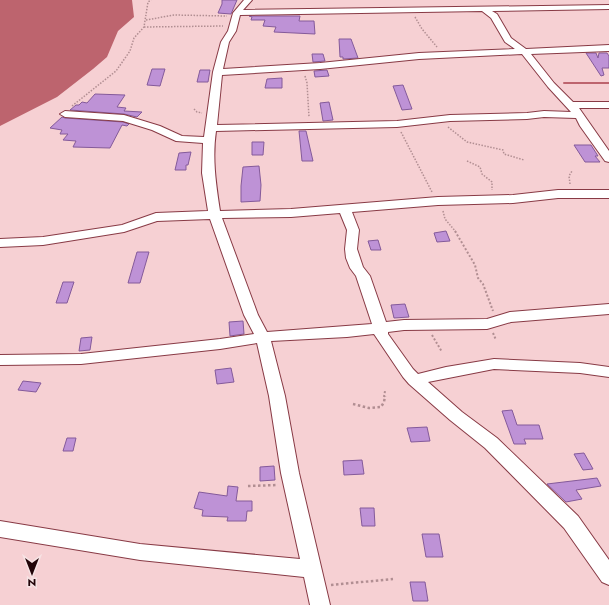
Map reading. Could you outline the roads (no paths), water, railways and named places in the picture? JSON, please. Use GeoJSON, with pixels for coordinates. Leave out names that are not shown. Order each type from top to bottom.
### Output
{"type":"FeatureCollection","features":[{"type":"Feature","properties":{"kind":"street"},"geometry":{"type":"LineString","coordinates":[[248,0],[235,18],[232,31],[225,42],[218,72],[215,103],[208,140],[208,173],[215,215],[252,314],[263,337],[277,396],[293,484],[320,605]]}},
{"type":"Feature","properties":{"kind":"street"},"geometry":{"type":"LineString","coordinates":[[235,18],[463,8],[485,10],[609,7]]}},
{"type":"Feature","properties":{"kind":"street"},"geometry":{"type":"LineString","coordinates":[[485,10],[494,16],[508,40],[525,52],[551,85],[580,115],[585,126],[609,159]]}},
{"type":"Feature","properties":{"kind":"street"},"geometry":{"type":"LineString","coordinates":[[218,72],[517,51],[525,52],[609,48]]}},
{"type":"Feature","properties":{"kind":"street"},"geometry":{"type":"LineString","coordinates":[[571,105],[609,105]]}},
{"type":"Feature","properties":{"kind":"street"},"geometry":{"type":"LineString","coordinates":[[65,114],[124,118],[156,128],[180,139],[208,140]]}},
{"type":"Feature","properties":{"kind":"street"},"geometry":{"type":"LineString","coordinates":[[211,128],[398,124],[450,118],[527,116],[544,114],[580,115]]}},
{"type":"Feature","properties":{"kind":"street"},"geometry":{"type":"LineString","coordinates":[[0,243],[43,240],[124,228],[156,217],[291,214],[438,201],[558,194],[609,194]]}},
{"type":"Feature","properties":{"kind":"street"},"geometry":{"type":"LineString","coordinates":[[345,210],[353,230],[351,249],[353,258],[363,276],[382,328],[381,335],[408,373],[456,416],[491,442],[571,522],[609,576]]}},
{"type":"Feature","properties":{"kind":"street"},"geometry":{"type":"LineString","coordinates":[[0,360],[81,359],[220,344],[263,337],[430,324],[487,324],[510,317],[609,309]]}},
{"type":"Feature","properties":{"kind":"street"},"geometry":{"type":"LineString","coordinates":[[415,380],[446,372],[494,364],[580,368],[609,372]]}},
{"type":"Feature","properties":{"kind":"street"},"geometry":{"type":"LineString","coordinates":[[0,529],[314,578]]}},
{"type":"Feature","properties":{"kind":"waterway"},"geometry":{"type":"LineString","coordinates":[[564,83],[609,83]]}}]}
